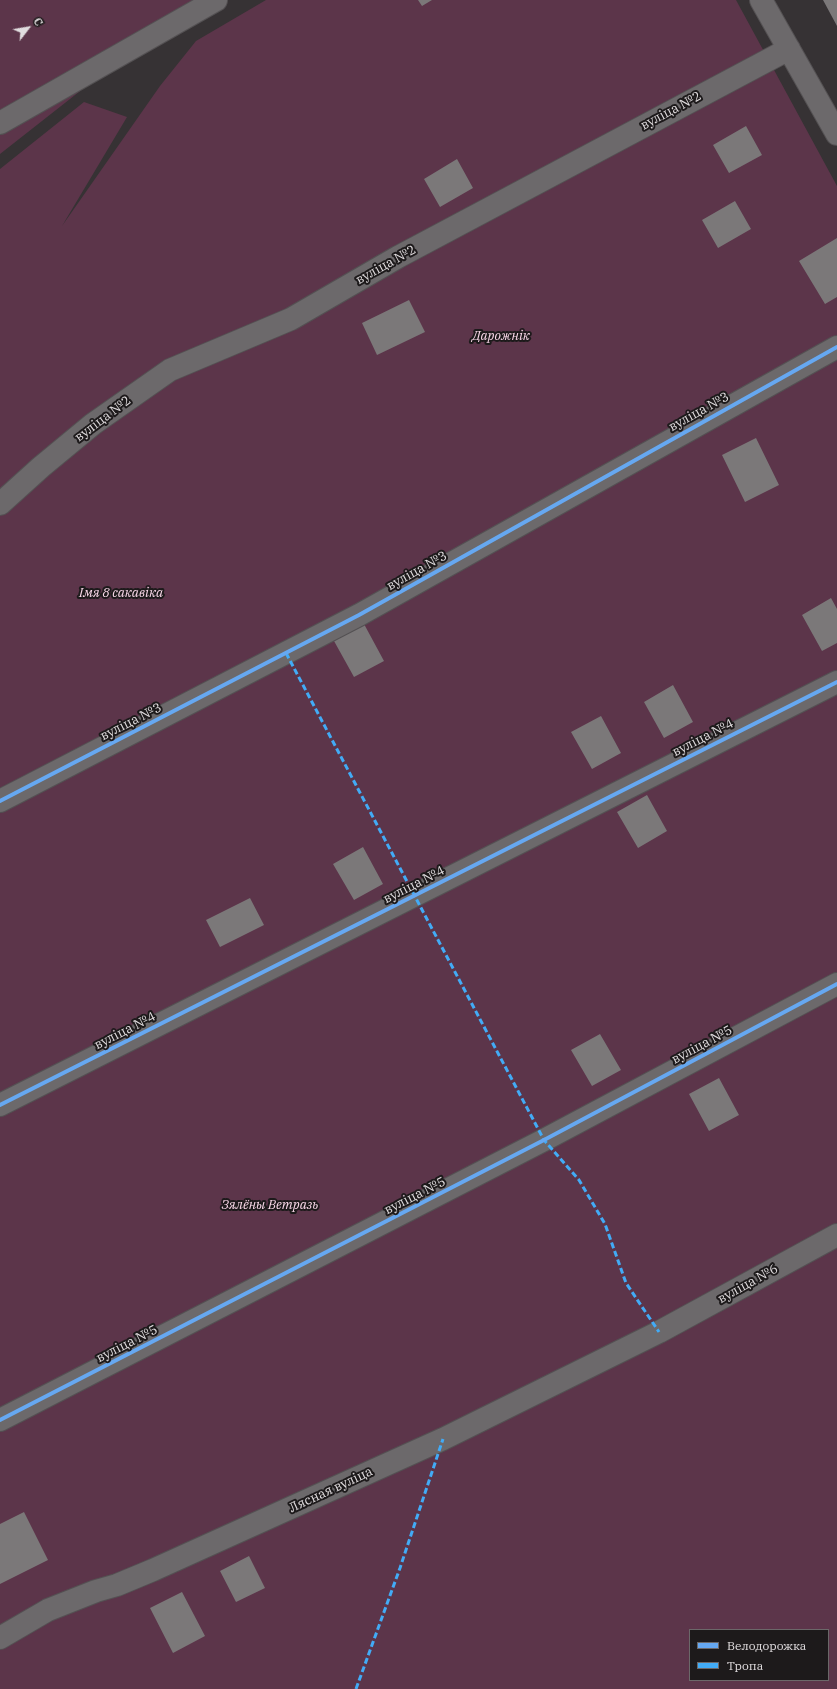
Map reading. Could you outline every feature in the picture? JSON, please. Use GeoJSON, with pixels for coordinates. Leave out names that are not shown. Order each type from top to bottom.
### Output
{"type":"FeatureCollection","features":[{"type":"Feature","properties":{"kind":"street"},"geometry":{"type":"LineString","coordinates":[[0,123],[216,0]]}},
{"type":"Feature","properties":{"kind":"street"},"geometry":{"type":"LineString","coordinates":[[761,0],[837,134]]}},
{"type":"Feature","properties":{"kind":"street","name":"вуліца №2"},"geometry":{"type":"LineString","coordinates":[[0,504],[41,467],[93,424],[170,370],[291,319],[398,258],[789,49]]}},
{"type":"Feature","properties":{"kind":"street","name":"вуліца №3"},"geometry":{"type":"LineString","coordinates":[[0,801],[359,615],[837,346]]}},
{"type":"Feature","properties":{"kind":"street","name":"вуліца №4"},"geometry":{"type":"LineString","coordinates":[[0,1105],[837,682]]}},
{"type":"Feature","properties":{"kind":"street","name":"вуліца №5"},"geometry":{"type":"LineString","coordinates":[[0,1420],[544,1140],[837,984]]}},
{"type":"Feature","properties":{"kind":"street","name":"вуліца №6"},"geometry":{"type":"LineString","coordinates":[[659,1332],[837,1235]]}},
{"type":"Feature","properties":{"kind":"street","name":"Лясная вуліца"},"geometry":{"type":"LineString","coordinates":[[0,1638],[48,1610],[96,1591],[117,1585],[254,1526],[443,1439],[659,1332]]}},
{"type":"Feature","properties":{"kind":"green space"},"geometry":{"type":"Polygon","coordinates":[[[0,0],[196,0],[0,154],[0,0]]]}},
{"type":"Feature","properties":{"kind":"green space"},"geometry":{"type":"Polygon","coordinates":[[[266,0],[736,0],[837,186],[837,1689],[0,1689],[0,169],[84,102],[127,117],[62,226],[160,86],[196,41],[266,0]]]}},
{"type":"Feature","properties":{"kind":"building"},"geometry":{"type":"Polygon","coordinates":[[[418,0],[432,0],[422,6],[418,0]]]}},
{"type":"Feature","properties":{"kind":"building"},"geometry":{"type":"Polygon","coordinates":[[[823,0],[837,0],[837,26],[823,0]]]}},
{"type":"Feature","properties":{"kind":"building"},"geometry":{"type":"Polygon","coordinates":[[[746,126],[762,155],[729,173],[713,145],[746,126]]]}},
{"type":"Feature","properties":{"kind":"building"},"geometry":{"type":"Polygon","coordinates":[[[457,159],[473,188],[440,207],[424,179],[457,159]]]}},
{"type":"Feature","properties":{"kind":"building"},"geometry":{"type":"Polygon","coordinates":[[[735,201],[751,229],[718,248],[702,220],[735,201]]]}},
{"type":"Feature","properties":{"kind":"building"},"geometry":{"type":"Polygon","coordinates":[[[837,238],[837,297],[825,304],[799,261],[837,238]]]}},
{"type":"Feature","properties":{"kind":"building"},"geometry":{"type":"Polygon","coordinates":[[[409,300],[425,332],[377,355],[362,323],[409,300]]]}},
{"type":"Feature","properties":{"kind":"building"},"geometry":{"type":"Polygon","coordinates":[[[756,438],[779,485],[745,502],[722,455],[756,438]]]}},
{"type":"Feature","properties":{"kind":"building"},"geometry":{"type":"Polygon","coordinates":[[[831,598],[837,609],[837,643],[822,651],[802,615],[831,598]]]}},
{"type":"Feature","properties":{"kind":"building"},"geometry":{"type":"Polygon","coordinates":[[[364,624],[384,661],[354,677],[334,641],[364,624]]]}},
{"type":"Feature","properties":{"kind":"building"},"geometry":{"type":"Polygon","coordinates":[[[673,685],[693,722],[664,738],[644,702],[673,685]]]}},
{"type":"Feature","properties":{"kind":"building"},"geometry":{"type":"Polygon","coordinates":[[[601,716],[621,753],[592,769],[571,732],[601,716]]]}},
{"type":"Feature","properties":{"kind":"building"},"geometry":{"type":"Polygon","coordinates":[[[647,795],[667,831],[638,848],[617,812],[647,795]]]}},
{"type":"Feature","properties":{"kind":"building"},"geometry":{"type":"Polygon","coordinates":[[[363,847],[383,884],[354,900],[333,864],[363,847]]]}},
{"type":"Feature","properties":{"kind":"building"},"geometry":{"type":"Polygon","coordinates":[[[250,898],[264,925],[220,947],[206,920],[250,898]]]}},
{"type":"Feature","properties":{"kind":"building"},"geometry":{"type":"Polygon","coordinates":[[[600,1034],[621,1070],[592,1086],[571,1050],[600,1034]]]}},
{"type":"Feature","properties":{"kind":"building"},"geometry":{"type":"Polygon","coordinates":[[[719,1078],[739,1115],[709,1131],[689,1094],[719,1078]]]}},
{"type":"Feature","properties":{"kind":"building"},"geometry":{"type":"Polygon","coordinates":[[[24,1512],[48,1560],[0,1584],[0,1524],[24,1512]]]}},
{"type":"Feature","properties":{"kind":"building"},"geometry":{"type":"Polygon","coordinates":[[[249,1556],[265,1588],[236,1602],[220,1571],[249,1556]]]}},
{"type":"Feature","properties":{"kind":"building"},"geometry":{"type":"Polygon","coordinates":[[[182,1592],[205,1636],[173,1653],[150,1608],[182,1592]]]}},
{"type":"Feature","properties":{"kind":"marked path"},"geometry":{"type":"LineString","coordinates":[[286,653],[544,1140],[579,1180],[605,1224],[626,1283],[659,1332]]}},
{"type":"Feature","properties":{"kind":"marked path"},"geometry":{"type":"LineString","coordinates":[[356,1689],[400,1568],[443,1439]]}},
{"type":"Feature","properties":{"kind":"cycle path"},"geometry":{"type":"LineString","coordinates":[[0,801],[359,615],[837,347]]}},
{"type":"Feature","properties":{"kind":"cycle path"},"geometry":{"type":"LineString","coordinates":[[0,1105],[837,682]]}},
{"type":"Feature","properties":{"kind":"cycle path"},"geometry":{"type":"LineString","coordinates":[[0,1420],[544,1140],[837,984]]}},
{"type":"Feature","properties":{"kind":"park label","name":"Дарожнік"},"geometry":{"type":"Point","coordinates":[501,336]}},
{"type":"Feature","properties":{"kind":"park label","name":"Імя 8 сакавіка"},"geometry":{"type":"Point","coordinates":[121,593]}},
{"type":"Feature","properties":{"kind":"park label","name":"Зялёны Ветразь"},"geometry":{"type":"Point","coordinates":[270,1205]}}]}
